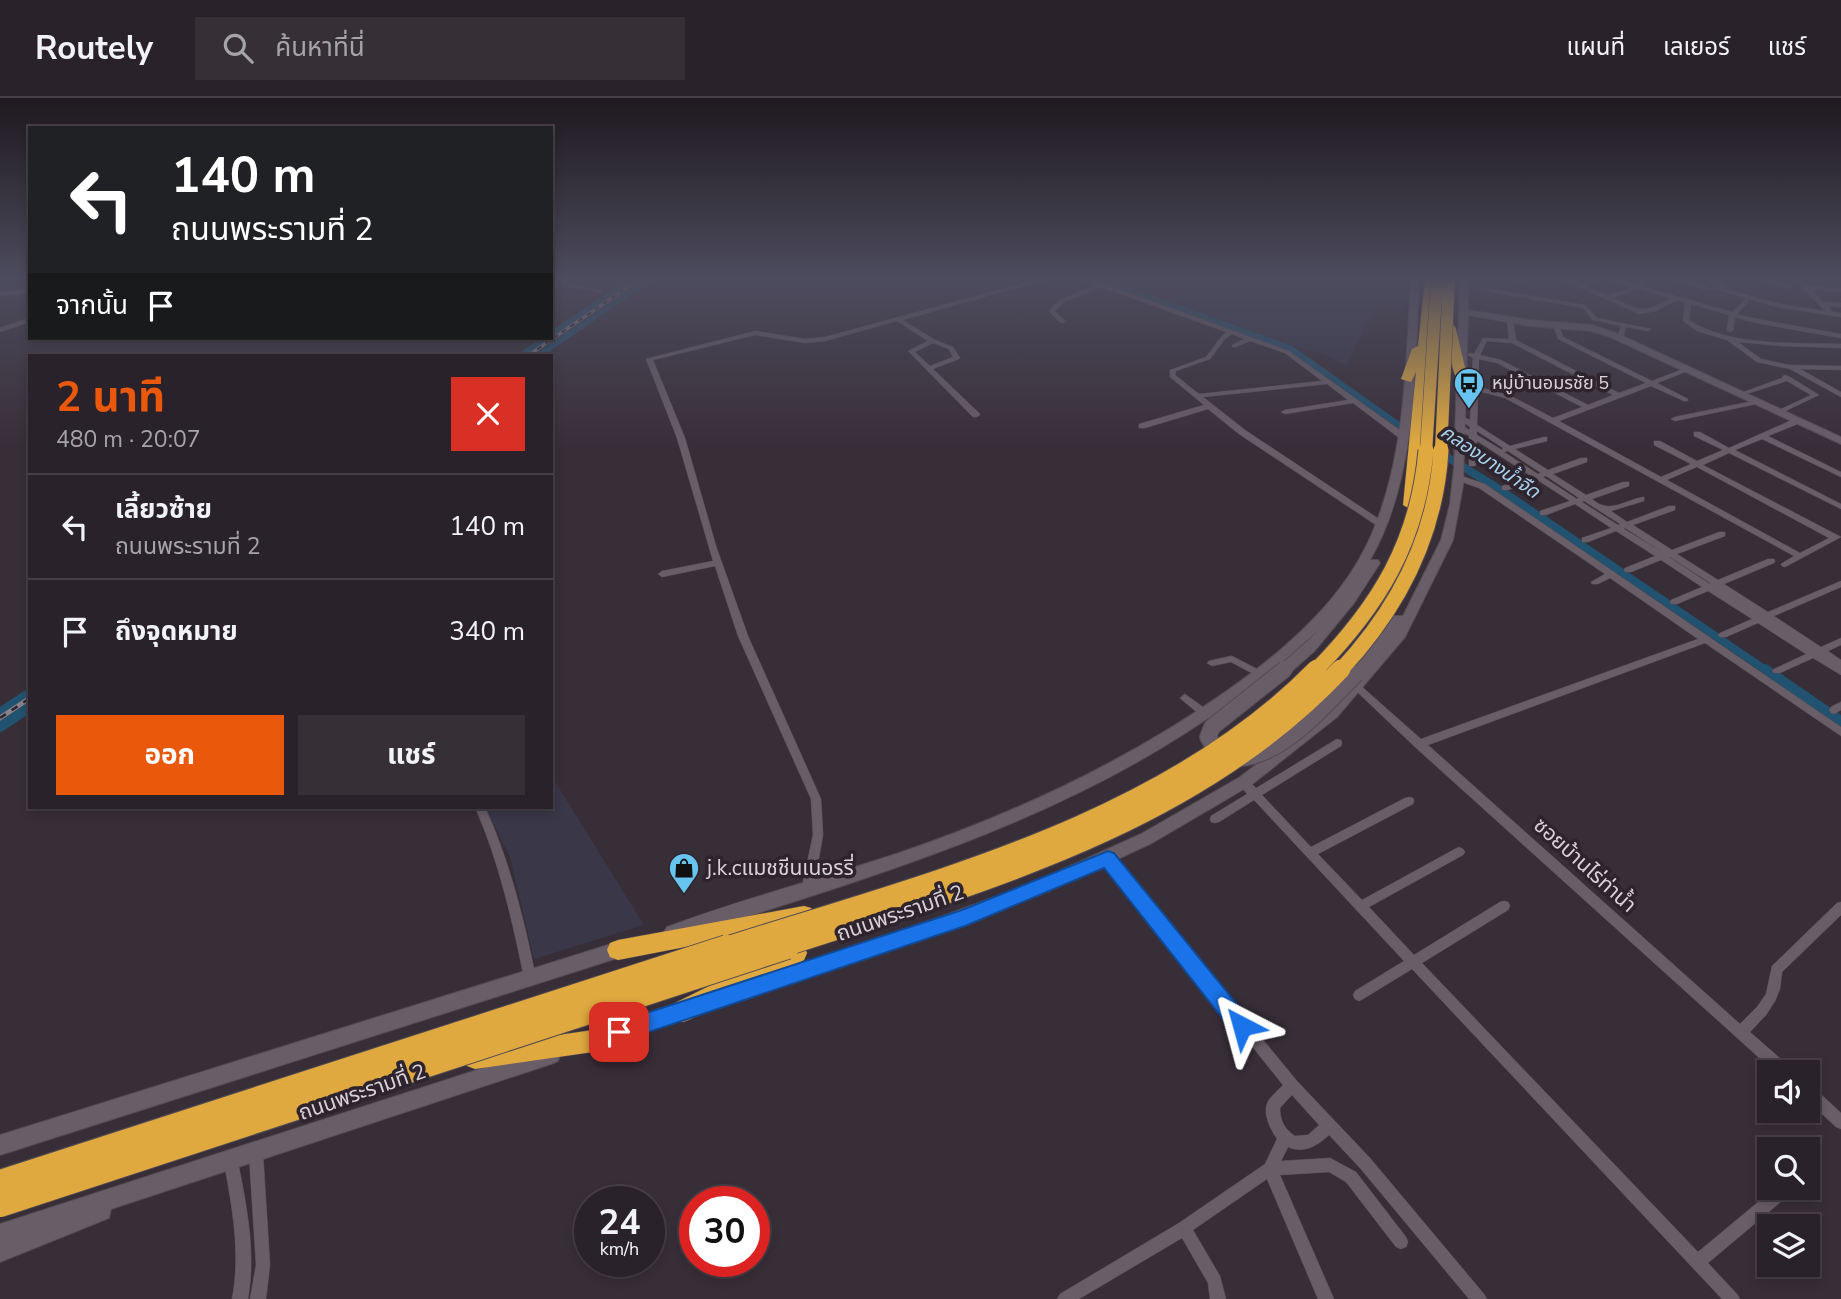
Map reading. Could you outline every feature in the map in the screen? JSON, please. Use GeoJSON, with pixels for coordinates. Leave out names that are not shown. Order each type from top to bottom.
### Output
{"type":"FeatureCollection","features":[{"type":"Feature","properties":{"kind":"highway"},"geometry":{"type":"LineString","coordinates":[[1406,379],[1421,334]]}},
{"type":"Feature","properties":{"kind":"highway","name":"ถนนพระรามที่ 2"},"geometry":{"type":"LineString","coordinates":[[0,1173],[975,861],[1062,827],[1170,773],[1266,709],[1336,644],[1367,606],[1381,582],[1394,558],[1409,514],[1409,436],[1425,334]]}},
{"type":"Feature","properties":{"kind":"highway"},"geometry":{"type":"LineString","coordinates":[[0,1181],[982,864],[1087,822],[1189,767],[1276,706],[1333,653],[1370,607],[1400,558],[1416,516],[1423,478],[1433,334]]}},
{"type":"Feature","properties":{"kind":"highway"},"geometry":{"type":"LineString","coordinates":[[0,1207],[999,877],[1103,833],[1194,785],[1255,743],[1321,689],[1372,633],[1407,580],[1424,543],[1438,488],[1445,334]]}},
{"type":"Feature","properties":{"kind":"highway","name":"ถนนพระรามที่ 2"},"geometry":{"type":"LineString","coordinates":[[0,1207],[989,883],[1095,839],[1197,785],[1292,717],[1363,648],[1405,586],[1423,544],[1446,452],[1445,334]]}},
{"type":"Feature","properties":{"kind":"highway"},"geometry":{"type":"LineString","coordinates":[[1452,334],[1454,358],[1461,381]]}},
{"type":"Feature","properties":{"kind":"highway"},"geometry":{"type":"LineString","coordinates":[[618,950],[818,912]]}},
{"type":"Feature","properties":{"kind":"highway"},"geometry":{"type":"LineString","coordinates":[[683,1011],[827,937]]}},
{"type":"Feature","properties":{"kind":"highway"},"geometry":{"type":"LineString","coordinates":[[446,1063],[593,1041]]}},
{"type":"Feature","properties":{"kind":"main road","name":"ถนนพระรามที่ 2"},"geometry":{"type":"LineString","coordinates":[[0,1145],[807,891],[1012,820],[1109,774],[1207,715],[1260,674],[1310,632],[1358,571],[1382,525],[1409,436],[1402,418],[1410,334]]}},
{"type":"Feature","properties":{"kind":"main road","name":"ถนนพระรามที่ 2"},"geometry":{"type":"LineString","coordinates":[[0,1235],[256,1154],[965,917],[1108,859],[1195,811],[1296,742],[1356,680],[1384,657],[1428,589],[1448,538],[1456,505],[1459,475],[1446,452],[1460,422],[1463,334]]}},
{"type":"Feature","properties":{"kind":"main road"},"geometry":{"type":"LineString","coordinates":[[1613,334],[1841,441]]}},
{"type":"Feature","properties":{"kind":"main road"},"geometry":{"type":"LineString","coordinates":[[1356,680],[1258,758],[1241,761],[1218,753],[1208,737],[1212,727],[1267,686],[1311,645],[1350,600],[1376,559],[1391,521],[1393,488]]}},
{"type":"Feature","properties":{"kind":"main road"},"geometry":{"type":"LineString","coordinates":[[0,1251],[171,1180]]}},
{"type":"Feature","properties":{"kind":"street"},"geometry":{"type":"LineString","coordinates":[[754,334],[649,359],[683,443],[718,563],[743,636],[816,799],[818,835],[807,891]]}},
{"type":"Feature","properties":{"kind":"street"},"geometry":{"type":"LineString","coordinates":[[775,334],[815,341],[841,334]]}},
{"type":"Feature","properties":{"kind":"street"},"geometry":{"type":"LineString","coordinates":[[922,334],[951,348],[957,358],[929,368]]}},
{"type":"Feature","properties":{"kind":"street"},"geometry":{"type":"LineString","coordinates":[[1228,334],[1209,358],[1171,372],[1175,379],[1297,471],[1382,525]]}},
{"type":"Feature","properties":{"kind":"street"},"geometry":{"type":"LineString","coordinates":[[1240,334],[1293,355],[1354,401],[1409,436]]}},
{"type":"Feature","properties":{"kind":"street"},"geometry":{"type":"LineString","coordinates":[[1512,334],[1513,341]]}},
{"type":"Feature","properties":{"kind":"street"},"geometry":{"type":"LineString","coordinates":[[1559,334],[1560,338],[1686,400]]}},
{"type":"Feature","properties":{"kind":"street"},"geometry":{"type":"LineString","coordinates":[[1620,338],[1621,334]]}},
{"type":"Feature","properties":{"kind":"street"},"geometry":{"type":"LineString","coordinates":[[1729,334],[1753,359],[1789,367],[1841,368]]}},
{"type":"Feature","properties":{"kind":"street"},"geometry":{"type":"LineString","coordinates":[[1738,334],[1841,345]]}},
{"type":"Feature","properties":{"kind":"street"},"geometry":{"type":"LineString","coordinates":[[1823,334],[1841,336]]}},
{"type":"Feature","properties":{"kind":"street"},"geometry":{"type":"LineString","coordinates":[[1234,346],[1250,338]]}},
{"type":"Feature","properties":{"kind":"street"},"geometry":{"type":"LineString","coordinates":[[1472,464],[1476,356],[1485,339],[1513,341],[1620,396]]}},
{"type":"Feature","properties":{"kind":"street"},"geometry":{"type":"LineString","coordinates":[[933,341],[911,351],[976,415]]}},
{"type":"Feature","properties":{"kind":"street"},"geometry":{"type":"LineString","coordinates":[[1462,353],[1499,361],[1587,407]]}},
{"type":"Feature","properties":{"kind":"street"},"geometry":{"type":"LineString","coordinates":[[1789,367],[1839,392]]}},
{"type":"Feature","properties":{"kind":"street"},"geometry":{"type":"LineString","coordinates":[[1553,421],[1688,369]]}},
{"type":"Feature","properties":{"kind":"street"},"geometry":{"type":"LineString","coordinates":[[1741,394],[1787,377],[1816,395],[1779,412]]}},
{"type":"Feature","properties":{"kind":"street"},"geometry":{"type":"LineString","coordinates":[[1461,381],[1473,388],[1504,394],[1800,556]]}},
{"type":"Feature","properties":{"kind":"street"},"geometry":{"type":"LineString","coordinates":[[1202,394],[1330,382]]}},
{"type":"Feature","properties":{"kind":"street"},"geometry":{"type":"LineString","coordinates":[[1285,412],[1354,401]]}},
{"type":"Feature","properties":{"kind":"street"},"geometry":{"type":"LineString","coordinates":[[1675,419],[1759,402]]}},
{"type":"Feature","properties":{"kind":"street"},"geometry":{"type":"LineString","coordinates":[[1142,426],[1210,406]]}},
{"type":"Feature","properties":{"kind":"street"},"geometry":{"type":"LineString","coordinates":[[1661,480],[1797,421]]}},
{"type":"Feature","properties":{"kind":"street"},"geometry":{"type":"LineString","coordinates":[[1460,422],[1817,653],[1841,673]]}},
{"type":"Feature","properties":{"kind":"street"},"geometry":{"type":"LineString","coordinates":[[1697,434],[1841,507]]}},
{"type":"Feature","properties":{"kind":"street"},"geometry":{"type":"LineString","coordinates":[[1762,436],[1841,475]]}},
{"type":"Feature","properties":{"kind":"street"},"geometry":{"type":"LineString","coordinates":[[1502,451],[1544,439]]}},
{"type":"Feature","properties":{"kind":"street"},"geometry":{"type":"LineString","coordinates":[[1657,443],[1838,537]]}},
{"type":"Feature","properties":{"kind":"street"},"geometry":{"type":"LineString","coordinates":[[1505,488],[1584,460]]}},
{"type":"Feature","properties":{"kind":"street"},"geometry":{"type":"LineString","coordinates":[[1505,471],[1521,482]]}},
{"type":"Feature","properties":{"kind":"street"},"geometry":{"type":"LineString","coordinates":[[1459,475],[1482,486],[1841,732]]}},
{"type":"Feature","properties":{"kind":"street"},"geometry":{"type":"LineString","coordinates":[[1543,513],[1626,484]]}},
{"type":"Feature","properties":{"kind":"street"},"geometry":{"type":"LineString","coordinates":[[1579,500],[1611,509],[1641,499]]}},
{"type":"Feature","properties":{"kind":"street"},"geometry":{"type":"LineString","coordinates":[[1597,507],[1620,527]]}},
{"type":"Feature","properties":{"kind":"street"},"geometry":{"type":"LineString","coordinates":[[1586,540],[1672,508]]}},
{"type":"Feature","properties":{"kind":"street"},"geometry":{"type":"LineString","coordinates":[[1628,570],[1722,534]]}},
{"type":"Feature","properties":{"kind":"street"},"geometry":{"type":"LineString","coordinates":[[1785,564],[1838,537]]}},
{"type":"Feature","properties":{"kind":"street"},"geometry":{"type":"LineString","coordinates":[[1674,602],[1771,561]]}},
{"type":"Feature","properties":{"kind":"street"},"geometry":{"type":"LineString","coordinates":[[662,574],[718,563]]}},
{"type":"Feature","properties":{"kind":"street"},"geometry":{"type":"LineString","coordinates":[[1595,582],[1612,574]]}},
{"type":"Feature","properties":{"kind":"street"},"geometry":{"type":"LineString","coordinates":[[1723,635],[1841,584]]}},
{"type":"Feature","properties":{"kind":"street"},"geometry":{"type":"LineString","coordinates":[[1419,744],[1707,639]]}},
{"type":"Feature","properties":{"kind":"street"},"geometry":{"type":"LineString","coordinates":[[1777,671],[1841,641]]}},
{"type":"Feature","properties":{"kind":"street"},"geometry":{"type":"LineString","coordinates":[[1817,653],[1841,664]]}},
{"type":"Feature","properties":{"kind":"street"},"geometry":{"type":"LineString","coordinates":[[1212,663],[1232,659],[1260,674]]}},
{"type":"Feature","properties":{"kind":"street","name":"ซอยบ้านไร่ท่าน้ำ"},"geometry":{"type":"LineString","coordinates":[[1356,680],[1419,744],[1772,1060]]}},
{"type":"Feature","properties":{"kind":"street"},"geometry":{"type":"LineString","coordinates":[[1185,698],[1207,715]]}},
{"type":"Feature","properties":{"kind":"street"},"geometry":{"type":"LineString","coordinates":[[1215,819],[1256,796],[1337,743]]}},
{"type":"Feature","properties":{"kind":"street"},"geometry":{"type":"LineString","coordinates":[[1242,781],[1732,1299]]}},
{"type":"Feature","properties":{"kind":"street"},"geometry":{"type":"LineString","coordinates":[[1309,853],[1409,801]]}},
{"type":"Feature","properties":{"kind":"street"},"geometry":{"type":"LineString","coordinates":[[481,809],[501,856],[530,978]]}},
{"type":"Feature","properties":{"kind":"street"},"geometry":{"type":"LineString","coordinates":[[1361,906],[1459,852]]}},
{"type":"Feature","properties":{"kind":"street"},"geometry":{"type":"LineString","coordinates":[[1108,859],[1292,1086],[1364,1163],[1479,1299]]}},
{"type":"Feature","properties":{"kind":"street"},"geometry":{"type":"LineString","coordinates":[[1359,995],[1504,906]]}},
{"type":"Feature","properties":{"kind":"street"},"geometry":{"type":"LineString","coordinates":[[1741,1032],[1769,1002],[1777,987],[1776,970],[1841,906]]}},
{"type":"Feature","properties":{"kind":"street"},"geometry":{"type":"LineString","coordinates":[[1292,1086],[1273,1105],[1273,1121],[1285,1137],[1293,1142],[1309,1141],[1328,1126]]}},
{"type":"Feature","properties":{"kind":"street"},"geometry":{"type":"LineString","coordinates":[[1820,1103],[1841,1122]]}},
{"type":"Feature","properties":{"kind":"street"},"geometry":{"type":"LineString","coordinates":[[1065,1299],[1184,1228],[1270,1169],[1285,1137]]}},
{"type":"Feature","properties":{"kind":"street"},"geometry":{"type":"LineString","coordinates":[[256,1154],[262,1277],[258,1299]]}},
{"type":"Feature","properties":{"kind":"street"},"geometry":{"type":"LineString","coordinates":[[231,1162],[243,1229],[247,1271],[242,1291]]}},
{"type":"Feature","properties":{"kind":"street"},"geometry":{"type":"LineString","coordinates":[[1270,1169],[1329,1166],[1340,1170],[1352,1177],[1401,1242]]}},
{"type":"Feature","properties":{"kind":"street"},"geometry":{"type":"LineString","coordinates":[[1270,1169],[1326,1299]]}},
{"type":"Feature","properties":{"kind":"street"},"geometry":{"type":"LineString","coordinates":[[1698,1261],[1773,1200]]}},
{"type":"Feature","properties":{"kind":"street"},"geometry":{"type":"LineString","coordinates":[[243,1229],[258,1222]]}},
{"type":"Feature","properties":{"kind":"street"},"geometry":{"type":"LineString","coordinates":[[1184,1228],[1215,1281],[1218,1299]]}},
{"type":"Feature","properties":{"kind":"street"},"geometry":{"type":"LineString","coordinates":[[242,1291],[262,1277]]}},
{"type":"Feature","properties":{"kind":"shaded area"},"geometry":{"type":"Polygon","coordinates":[[[1261,334],[1361,334],[1346,366],[1325,354],[1261,334]]]}},
{"type":"Feature","properties":{"kind":"shaded area"},"geometry":{"type":"Polygon","coordinates":[[[553,778],[644,925],[534,959],[510,857],[486,809],[553,809],[553,778]]]}},
{"type":"Feature","properties":{"kind":"waterway"},"geometry":{"type":"LineString","coordinates":[[540,354],[569,334]]}},
{"type":"Feature","properties":{"kind":"waterway","name":"คลองบางน้ำจืด"},"geometry":{"type":"LineString","coordinates":[[1251,334],[1290,348],[1420,440]]}},
{"type":"Feature","properties":{"kind":"waterway"},"geometry":{"type":"LineString","coordinates":[[523,354],[544,340]]}},
{"type":"Feature","properties":{"kind":"waterway","name":"คลองบางน้ำจืด"},"geometry":{"type":"LineString","coordinates":[[1437,451],[1496,487],[1767,671]]}},
{"type":"Feature","properties":{"kind":"waterway","name":"คลองบางน้ำจืด"},"geometry":{"type":"LineString","coordinates":[[1765,669],[1841,721]]}},
{"type":"Feature","properties":{"kind":"waterway"},"geometry":{"type":"LineString","coordinates":[[0,713],[28,694]]}},
{"type":"Feature","properties":{"kind":"waterway"},"geometry":{"type":"LineString","coordinates":[[0,727],[28,708]]}},
{"type":"Feature","properties":{"kind":"railway"},"geometry":{"type":"LineString","coordinates":[[553,338],[559,334]]}},
{"type":"Feature","properties":{"kind":"railway"},"geometry":{"type":"LineString","coordinates":[[530,354],[551,340]]}},
{"type":"Feature","properties":{"kind":"railway"},"geometry":{"type":"LineString","coordinates":[[0,718],[28,699]]}},
{"type":"Feature","properties":{"kind":"place","name":"หมู่บ้านอมรชัย 5"},"geometry":{"type":"Point","coordinates":[1469,410]}},
{"type":"Feature","properties":{"kind":"place","name":"j.k.cแมชชีนเนอรรี่"},"geometry":{"type":"Point","coordinates":[684,895]}},
{"type":"Feature","properties":{"kind":"route"},"geometry":{"type":"LineString","coordinates":[[619,1032],[965,917],[1060,881],[1108,859],[1242,1026]]}}]}
